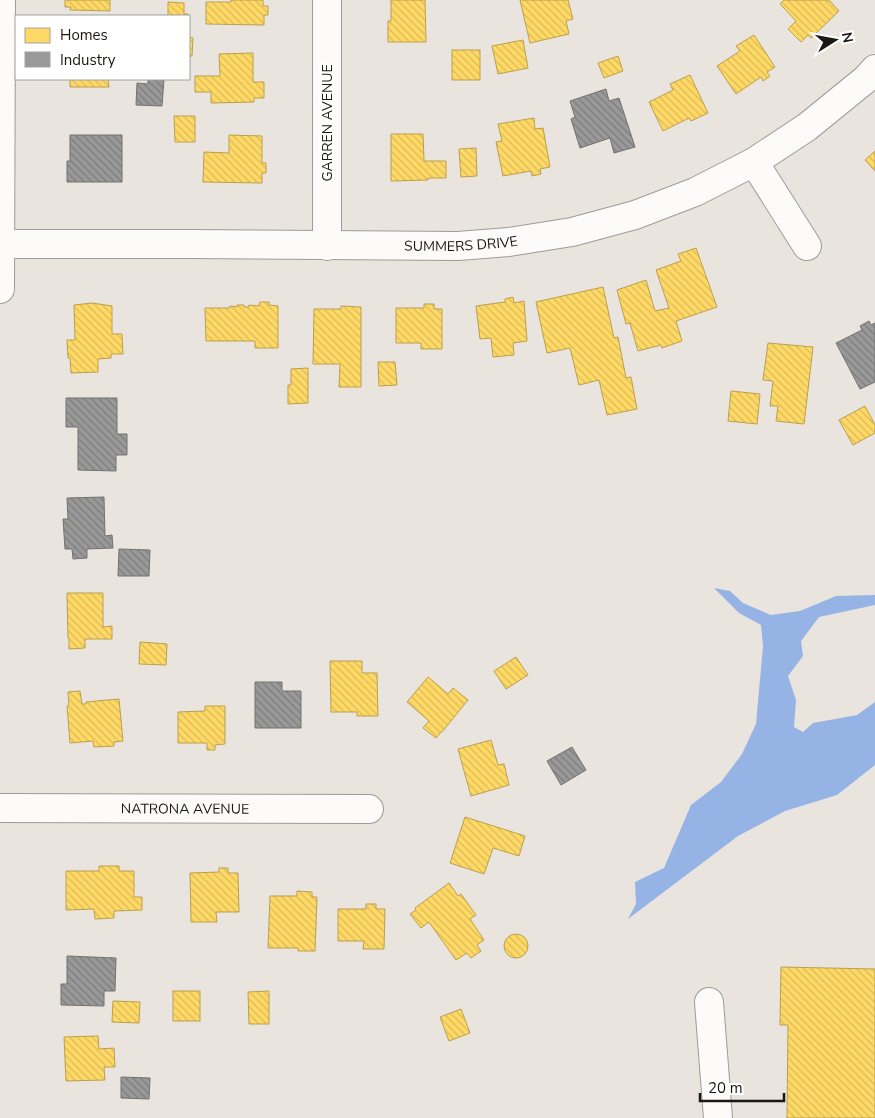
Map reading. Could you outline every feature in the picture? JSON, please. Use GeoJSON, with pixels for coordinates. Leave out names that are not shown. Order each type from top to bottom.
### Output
{"type":"FeatureCollection","features":[{"type":"Feature","properties":{"kind":"street"},"geometry":{"type":"LineString","coordinates":[[0,289],[1,0]]}},
{"type":"Feature","properties":{"kind":"street","name":"GARREN AVENUE"},"geometry":{"type":"LineString","coordinates":[[327,0],[327,246]]}},
{"type":"Feature","properties":{"kind":"street","name":"SUMMERS DRIVE"},"geometry":{"type":"LineString","coordinates":[[0,244],[458,246],[509,242],[572,232],[635,215],[695,192],[754,162],[807,127],[866,79],[875,69]]}},
{"type":"Feature","properties":{"kind":"street"},"geometry":{"type":"LineString","coordinates":[[754,162],[807,246]]}},
{"type":"Feature","properties":{"kind":"street","name":"NATRONA AVENUE"},"geometry":{"type":"LineString","coordinates":[[0,808],[369,809]]}},
{"type":"Feature","properties":{"kind":"street"},"geometry":{"type":"LineString","coordinates":[[709,1002],[718,1118]]}},
{"type":"Feature","properties":{"kind":"water"},"geometry":{"type":"Polygon","coordinates":[[[714,588],[730,591],[743,603],[771,615],[800,611],[836,596],[875,595],[875,605],[819,617],[801,641],[803,656],[788,676],[796,700],[794,727],[803,732],[813,723],[857,715],[875,702],[875,765],[837,795],[785,811],[738,836],[628,919],[636,904],[635,882],[664,868],[691,805],[721,782],[742,754],[756,724],[763,646],[761,625],[739,613],[714,588]]]}},
{"type":"Feature","properties":{"kind":"building: Homes"},"geometry":{"type":"Polygon","coordinates":[[[65,0],[110,0],[110,11],[70,10],[71,7],[65,7],[65,0]]]}},
{"type":"Feature","properties":{"kind":"building: Homes"},"geometry":{"type":"Polygon","coordinates":[[[231,0],[263,0],[263,6],[268,6],[268,15],[264,15],[264,25],[206,24],[206,2],[231,2],[231,0]]]}},
{"type":"Feature","properties":{"kind":"building: Homes"},"geometry":{"type":"Polygon","coordinates":[[[391,0],[425,0],[426,42],[388,42],[391,0]]]}},
{"type":"Feature","properties":{"kind":"building: Homes"},"geometry":{"type":"Polygon","coordinates":[[[520,0],[568,0],[573,19],[566,21],[569,34],[530,43],[520,0]]]}},
{"type":"Feature","properties":{"kind":"building: Homes"},"geometry":{"type":"Polygon","coordinates":[[[784,0],[829,0],[839,11],[811,38],[808,35],[801,42],[788,29],[796,21],[780,4],[784,0]]]}},
{"type":"Feature","properties":{"kind":"building: Homes"},"geometry":{"type":"Polygon","coordinates":[[[168,2],[184,3],[184,14],[188,14],[188,15],[168,15],[168,2]]]}},
{"type":"Feature","properties":{"kind":"building: Homes"},"geometry":{"type":"Polygon","coordinates":[[[754,35],[775,67],[767,72],[770,76],[763,81],[761,77],[736,94],[717,66],[740,51],[736,46],[754,35]]]}},
{"type":"Feature","properties":{"kind":"building: Homes"},"geometry":{"type":"Polygon","coordinates":[[[190,37],[193,38],[192,56],[190,56],[190,37]]]}},
{"type":"Feature","properties":{"kind":"building: Homes"},"geometry":{"type":"Polygon","coordinates":[[[523,40],[528,68],[498,74],[492,46],[523,40]]]}},
{"type":"Feature","properties":{"kind":"building: Homes"},"geometry":{"type":"Polygon","coordinates":[[[452,50],[480,50],[480,80],[452,80],[452,50]]]}},
{"type":"Feature","properties":{"kind":"building: Homes"},"geometry":{"type":"Polygon","coordinates":[[[253,53],[253,82],[264,82],[264,98],[254,98],[254,102],[211,103],[211,92],[195,92],[195,76],[220,76],[219,54],[253,53]]]}},
{"type":"Feature","properties":{"kind":"building: Homes"},"geometry":{"type":"Polygon","coordinates":[[[618,56],[623,71],[604,78],[598,63],[618,56]]]}},
{"type":"Feature","properties":{"kind":"building: Homes"},"geometry":{"type":"Polygon","coordinates":[[[690,75],[708,113],[691,121],[689,118],[663,131],[649,102],[673,90],[670,84],[690,75]]]}},
{"type":"Feature","properties":{"kind":"building: Homes"},"geometry":{"type":"Polygon","coordinates":[[[70,80],[108,80],[109,87],[70,87],[70,80]]]}},
{"type":"Feature","properties":{"kind":"building: Homes"},"geometry":{"type":"Polygon","coordinates":[[[174,116],[195,116],[195,142],[175,142],[174,116]]]}},
{"type":"Feature","properties":{"kind":"building: Homes"},"geometry":{"type":"Polygon","coordinates":[[[534,118],[535,129],[543,128],[550,167],[540,169],[541,174],[532,176],[531,171],[503,176],[496,142],[502,141],[498,124],[534,118]]]}},
{"type":"Feature","properties":{"kind":"building: Homes"},"geometry":{"type":"Polygon","coordinates":[[[391,134],[423,134],[424,161],[446,161],[446,178],[391,181],[391,134]]]}},
{"type":"Feature","properties":{"kind":"building: Homes"},"geometry":{"type":"Polygon","coordinates":[[[229,135],[262,136],[262,163],[266,163],[266,173],[262,173],[262,183],[203,182],[204,152],[229,153],[229,135]]]}},
{"type":"Feature","properties":{"kind":"building: Homes"},"geometry":{"type":"Polygon","coordinates":[[[476,148],[477,176],[461,177],[459,149],[476,148]]]}},
{"type":"Feature","properties":{"kind":"building: Homes"},"geometry":{"type":"Polygon","coordinates":[[[875,151],[875,171],[865,160],[875,151]]]}},
{"type":"Feature","properties":{"kind":"building: Homes"},"geometry":{"type":"Polygon","coordinates":[[[696,248],[717,307],[676,321],[682,341],[662,348],[661,345],[638,351],[630,323],[626,324],[617,290],[646,280],[655,311],[669,308],[656,270],[681,261],[678,254],[696,248]]]}},
{"type":"Feature","properties":{"kind":"building: Homes"},"geometry":{"type":"Polygon","coordinates":[[[603,287],[614,338],[618,337],[626,378],[631,377],[637,409],[607,415],[599,380],[579,385],[570,348],[547,353],[536,302],[603,287]]]}},
{"type":"Feature","properties":{"kind":"building: Homes"},"geometry":{"type":"Polygon","coordinates":[[[513,297],[514,303],[524,301],[527,341],[513,343],[514,355],[493,357],[491,338],[480,339],[476,306],[505,302],[505,299],[513,297]]]}},
{"type":"Feature","properties":{"kind":"building: Homes"},"geometry":{"type":"Polygon","coordinates":[[[260,302],[269,302],[269,305],[278,306],[278,348],[255,348],[255,341],[206,341],[205,308],[230,308],[230,306],[237,307],[237,305],[244,305],[244,307],[249,307],[249,305],[259,306],[260,302]]]}},
{"type":"Feature","properties":{"kind":"building: Homes"},"geometry":{"type":"Polygon","coordinates":[[[92,303],[112,306],[112,334],[122,334],[123,354],[111,354],[111,358],[98,359],[98,372],[71,373],[67,340],[75,340],[74,305],[92,303]]]}},
{"type":"Feature","properties":{"kind":"building: Homes"},"geometry":{"type":"Polygon","coordinates":[[[424,304],[434,304],[434,309],[442,309],[442,349],[421,349],[421,343],[396,343],[396,308],[424,308],[424,304]]]}},
{"type":"Feature","properties":{"kind":"building: Homes"},"geometry":{"type":"Polygon","coordinates":[[[341,306],[361,307],[361,387],[339,387],[340,364],[313,364],[314,309],[341,309],[341,306]]]}},
{"type":"Feature","properties":{"kind":"building: Homes"},"geometry":{"type":"Polygon","coordinates":[[[768,343],[813,347],[804,424],[776,421],[778,406],[770,406],[773,381],[763,380],[768,343]]]}},
{"type":"Feature","properties":{"kind":"building: Homes"},"geometry":{"type":"Polygon","coordinates":[[[378,362],[395,362],[397,385],[379,386],[378,362]]]}},
{"type":"Feature","properties":{"kind":"building: Homes"},"geometry":{"type":"Polygon","coordinates":[[[308,368],[308,403],[288,404],[288,385],[291,385],[291,369],[308,368]]]}},
{"type":"Feature","properties":{"kind":"building: Homes"},"geometry":{"type":"Polygon","coordinates":[[[731,391],[760,394],[757,424],[728,421],[731,391]]]}},
{"type":"Feature","properties":{"kind":"building: Homes"},"geometry":{"type":"Polygon","coordinates":[[[865,406],[875,425],[875,433],[853,445],[839,420],[865,406]]]}},
{"type":"Feature","properties":{"kind":"building: Homes"},"geometry":{"type":"Polygon","coordinates":[[[67,593],[103,593],[103,627],[112,626],[112,639],[85,639],[85,648],[69,649],[67,593]]]}},
{"type":"Feature","properties":{"kind":"building: Homes"},"geometry":{"type":"Polygon","coordinates":[[[140,642],[167,644],[166,665],[139,664],[140,642]]]}},
{"type":"Feature","properties":{"kind":"building: Homes"},"geometry":{"type":"Polygon","coordinates":[[[516,657],[528,675],[506,689],[494,671],[516,657]]]}},
{"type":"Feature","properties":{"kind":"building: Homes"},"geometry":{"type":"Polygon","coordinates":[[[330,661],[362,661],[362,673],[377,673],[378,716],[357,716],[357,712],[331,712],[330,661]]]}},
{"type":"Feature","properties":{"kind":"building: Homes"},"geometry":{"type":"Polygon","coordinates":[[[428,677],[448,694],[453,688],[468,700],[436,738],[423,728],[429,721],[407,702],[428,677]]]}},
{"type":"Feature","properties":{"kind":"building: Homes"},"geometry":{"type":"Polygon","coordinates":[[[80,691],[82,704],[119,699],[123,741],[114,742],[114,746],[94,747],[93,741],[70,743],[67,706],[69,705],[68,692],[80,691]]]}},
{"type":"Feature","properties":{"kind":"building: Homes"},"geometry":{"type":"Polygon","coordinates":[[[205,706],[225,706],[225,744],[215,745],[215,750],[207,750],[207,743],[178,743],[178,712],[205,711],[205,706]]]}},
{"type":"Feature","properties":{"kind":"building: Homes"},"geometry":{"type":"Polygon","coordinates":[[[491,740],[498,765],[504,764],[509,785],[471,796],[458,749],[491,740]]]}},
{"type":"Feature","properties":{"kind":"building: Homes"},"geometry":{"type":"Polygon","coordinates":[[[465,817],[525,836],[519,856],[493,848],[484,874],[450,863],[465,817]]]}},
{"type":"Feature","properties":{"kind":"building: Homes"},"geometry":{"type":"Polygon","coordinates":[[[99,866],[119,866],[119,871],[134,871],[134,897],[142,897],[142,910],[114,911],[114,918],[95,919],[94,909],[66,910],[66,871],[99,871],[99,866]]]}},
{"type":"Feature","properties":{"kind":"building: Homes"},"geometry":{"type":"Polygon","coordinates":[[[219,868],[228,868],[228,873],[238,873],[239,912],[216,912],[217,922],[191,922],[190,873],[219,872],[219,868]]]}},
{"type":"Feature","properties":{"kind":"building: Homes"},"geometry":{"type":"Polygon","coordinates":[[[449,883],[458,896],[461,894],[476,915],[470,919],[484,940],[477,945],[481,951],[471,958],[467,953],[456,960],[429,922],[421,928],[410,914],[416,910],[415,908],[449,883]]]}},
{"type":"Feature","properties":{"kind":"building: Homes"},"geometry":{"type":"Polygon","coordinates":[[[297,891],[312,892],[312,897],[317,897],[315,951],[298,951],[298,948],[268,948],[270,896],[297,896],[297,891]]]}},
{"type":"Feature","properties":{"kind":"building: Homes"},"geometry":{"type":"Polygon","coordinates":[[[366,904],[376,904],[376,909],[385,909],[384,949],[363,949],[364,941],[338,941],[338,909],[366,909],[366,904]]]}},
{"type":"Feature","properties":{"kind":"building: Homes"},"geometry":{"type":"Polygon","coordinates":[[[516,934],[521,935],[527,941],[527,951],[521,957],[516,958],[511,957],[505,951],[504,946],[505,941],[511,935],[516,934]]]}},
{"type":"Feature","properties":{"kind":"building: Homes"},"geometry":{"type":"Polygon","coordinates":[[[781,967],[875,969],[875,1118],[787,1118],[788,1025],[780,1025],[781,967]]]}},
{"type":"Feature","properties":{"kind":"building: Homes"},"geometry":{"type":"Polygon","coordinates":[[[173,991],[200,991],[200,1021],[173,1021],[173,991]]]}},
{"type":"Feature","properties":{"kind":"building: Homes"},"geometry":{"type":"Polygon","coordinates":[[[269,991],[269,1024],[249,1024],[248,992],[269,991]]]}},
{"type":"Feature","properties":{"kind":"building: Homes"},"geometry":{"type":"Polygon","coordinates":[[[113,1001],[140,1002],[139,1023],[112,1022],[113,1001]]]}},
{"type":"Feature","properties":{"kind":"building: Homes"},"geometry":{"type":"Polygon","coordinates":[[[461,1009],[470,1033],[449,1041],[440,1017],[461,1009]]]}},
{"type":"Feature","properties":{"kind":"building: Homes"},"geometry":{"type":"Polygon","coordinates":[[[98,1036],[99,1049],[114,1048],[115,1067],[104,1067],[105,1080],[66,1081],[64,1037],[98,1036]]]}},
{"type":"Feature","properties":{"kind":"building: Industry"},"geometry":{"type":"Polygon","coordinates":[[[148,80],[164,80],[162,106],[136,105],[137,83],[148,84],[148,80]]]}},
{"type":"Feature","properties":{"kind":"building: Industry"},"geometry":{"type":"Polygon","coordinates":[[[606,89],[609,101],[619,98],[635,147],[614,153],[610,138],[580,148],[571,119],[575,117],[570,101],[606,89]]]}},
{"type":"Feature","properties":{"kind":"building: Industry"},"geometry":{"type":"Polygon","coordinates":[[[70,135],[122,135],[122,182],[67,182],[67,161],[70,161],[70,135]]]}},
{"type":"Feature","properties":{"kind":"building: Industry"},"geometry":{"type":"Polygon","coordinates":[[[869,321],[871,325],[875,323],[875,382],[860,389],[836,343],[862,330],[860,326],[869,321]]]}},
{"type":"Feature","properties":{"kind":"building: Industry"},"geometry":{"type":"Polygon","coordinates":[[[66,398],[117,398],[117,434],[127,434],[127,455],[116,455],[116,471],[78,470],[78,427],[66,427],[66,398]]]}},
{"type":"Feature","properties":{"kind":"building: Industry"},"geometry":{"type":"Polygon","coordinates":[[[104,497],[105,536],[112,535],[113,548],[87,549],[87,558],[73,559],[72,549],[65,549],[63,519],[68,519],[67,498],[104,497]]]}},
{"type":"Feature","properties":{"kind":"building: Industry"},"geometry":{"type":"Polygon","coordinates":[[[119,549],[150,550],[149,576],[118,576],[119,549]]]}},
{"type":"Feature","properties":{"kind":"building: Industry"},"geometry":{"type":"Polygon","coordinates":[[[255,682],[282,682],[282,691],[301,691],[301,728],[255,728],[255,682]]]}},
{"type":"Feature","properties":{"kind":"building: Industry"},"geometry":{"type":"Polygon","coordinates":[[[572,747],[586,770],[561,785],[547,761],[572,747]]]}},
{"type":"Feature","properties":{"kind":"building: Industry"},"geometry":{"type":"Polygon","coordinates":[[[67,956],[116,958],[115,991],[104,991],[104,1006],[61,1005],[61,984],[67,984],[67,956]]]}},
{"type":"Feature","properties":{"kind":"building: Industry"},"geometry":{"type":"Polygon","coordinates":[[[121,1077],[150,1078],[149,1099],[121,1098],[121,1077]]]}}]}
